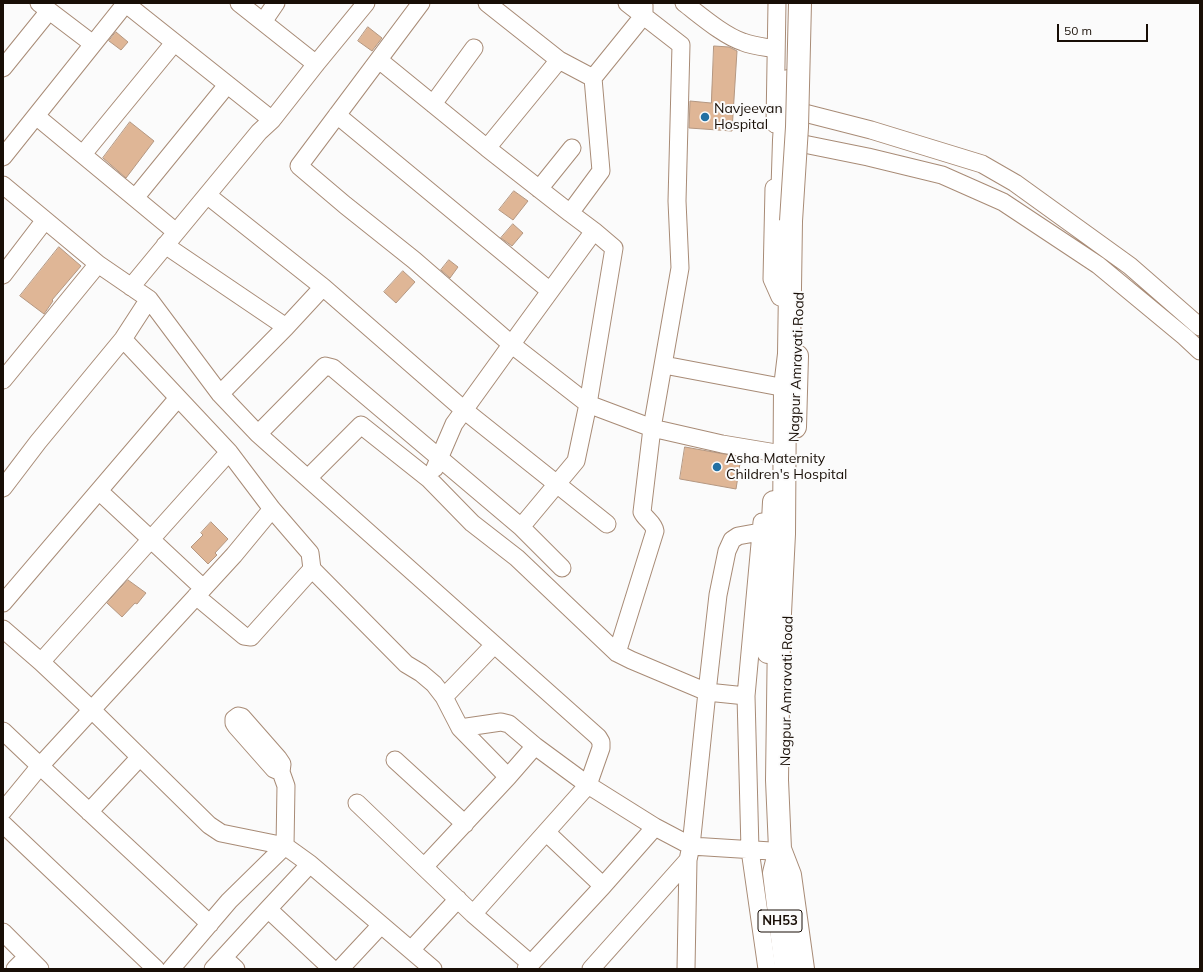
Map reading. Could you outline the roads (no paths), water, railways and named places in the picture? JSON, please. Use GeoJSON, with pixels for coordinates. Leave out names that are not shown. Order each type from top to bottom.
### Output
{"type":"FeatureCollection","features":[{"type":"Feature","properties":{"kind":"main road","name":"Nagpur Amravati Road"},"geometry":{"type":"LineString","coordinates":[[791,3],[790,109],[787,141],[779,354],[775,386],[776,453],[769,595],[767,850],[782,874],[803,969]]}},
{"type":"Feature","properties":{"kind":"main road"},"geometry":{"type":"LineString","coordinates":[[767,850],[777,780],[779,633],[784,534],[785,387],[789,354],[791,221],[797,127],[800,3]]}},
{"type":"Feature","properties":{"kind":"main road","name":"Nagpur Amravati Road"},"geometry":{"type":"LineString","coordinates":[[790,109],[810,3]]}},
{"type":"Feature","properties":{"kind":"main road","name":"Nagpur Amravati Road"},"geometry":{"type":"LineString","coordinates":[[786,969],[782,874],[786,758],[788,623],[787,141]]}},
{"type":"Feature","properties":{"kind":"street"},"geometry":{"type":"LineString","coordinates":[[3,156],[126,3],[272,120]]}},
{"type":"Feature","properties":{"kind":"street"},"geometry":{"type":"LineString","coordinates":[[239,3],[316,64]]}},
{"type":"Feature","properties":{"kind":"street"},"geometry":{"type":"LineString","coordinates":[[264,22],[276,3]]}},
{"type":"Feature","properties":{"kind":"street"},"geometry":{"type":"LineString","coordinates":[[131,287],[259,132],[272,120],[366,3]]}},
{"type":"Feature","properties":{"kind":"street"},"geometry":{"type":"LineString","coordinates":[[421,3],[299,166],[414,260],[512,344],[588,404],[652,428],[722,444],[776,453]]}},
{"type":"Feature","properties":{"kind":"street"},"geometry":{"type":"LineString","coordinates":[[487,3],[559,60],[593,78]]}},
{"type":"Feature","properties":{"kind":"street"},"geometry":{"type":"LineString","coordinates":[[617,653],[655,530],[654,526],[642,514],[642,512],[652,428],[680,268],[677,201],[681,45],[644,9],[627,3]]}},
{"type":"Feature","properties":{"kind":"street"},"geometry":{"type":"LineString","coordinates":[[684,3],[731,37],[755,46],[776,49]]}},
{"type":"Feature","properties":{"kind":"street"},"geometry":{"type":"LineString","coordinates":[[777,3],[776,49],[790,109],[787,141],[942,174],[1003,202],[1098,265],[1200,351]]}},
{"type":"Feature","properties":{"kind":"street"},"geometry":{"type":"LineString","coordinates":[[3,68],[44,7],[93,44]]}},
{"type":"Feature","properties":{"kind":"street"},"geometry":{"type":"LineString","coordinates":[[570,213],[601,171],[593,78],[644,9]]}},
{"type":"Feature","properties":{"kind":"street"},"geometry":{"type":"LineString","coordinates":[[82,154],[174,43]]}},
{"type":"Feature","properties":{"kind":"street"},"geometry":{"type":"LineString","coordinates":[[433,104],[474,48]]}},
{"type":"Feature","properties":{"kind":"street"},"geometry":{"type":"LineString","coordinates":[[379,60],[487,148],[614,248],[588,404],[576,461],[521,527]]}},
{"type":"Feature","properties":{"kind":"street"},"geometry":{"type":"LineString","coordinates":[[487,148],[559,60]]}},
{"type":"Feature","properties":{"kind":"street"},"geometry":{"type":"LineString","coordinates":[[135,198],[227,85]]}},
{"type":"Feature","properties":{"kind":"street"},"geometry":{"type":"LineString","coordinates":[[790,109],[871,130],[982,164],[1015,183],[1130,266],[1200,327]]}},
{"type":"Feature","properties":{"kind":"street"},"geometry":{"type":"LineString","coordinates":[[337,115],[550,291]]}},
{"type":"Feature","properties":{"kind":"street"},"geometry":{"type":"LineString","coordinates":[[36,116],[135,198],[171,238],[286,327]]}},
{"type":"Feature","properties":{"kind":"street"},"geometry":{"type":"LineString","coordinates":[[539,189],[572,148]]}},
{"type":"Feature","properties":{"kind":"street"},"geometry":{"type":"LineString","coordinates":[[973,188],[982,164]]}},
{"type":"Feature","properties":{"kind":"street"},"geometry":{"type":"LineString","coordinates":[[3,185],[98,264],[149,300],[220,394],[258,434],[598,737],[601,742],[588,785],[473,914]]}},
{"type":"Feature","properties":{"kind":"street"},"geometry":{"type":"LineString","coordinates":[[207,194],[323,287],[464,410],[607,524]]}},
{"type":"Feature","properties":{"kind":"street"},"geometry":{"type":"LineString","coordinates":[[3,275],[45,220]]}},
{"type":"Feature","properties":{"kind":"street"},"geometry":{"type":"LineString","coordinates":[[428,479],[440,458],[454,424],[594,231]]}},
{"type":"Feature","properties":{"kind":"street"},"geometry":{"type":"LineString","coordinates":[[3,380],[98,264]]}},
{"type":"Feature","properties":{"kind":"street"},"geometry":{"type":"LineString","coordinates":[[220,394],[323,287]]}},
{"type":"Feature","properties":{"kind":"street"},"geometry":{"type":"LineString","coordinates":[[5,480],[123,340],[149,300]]}},
{"type":"Feature","properties":{"kind":"street"},"geometry":{"type":"LineString","coordinates":[[123,340],[229,452],[272,509],[310,553],[312,569],[406,664],[422,673],[434,684],[444,697],[460,728],[508,777]]}},
{"type":"Feature","properties":{"kind":"street"},"geometry":{"type":"LineString","coordinates":[[664,365],[775,386]]}},
{"type":"Feature","properties":{"kind":"street"},"geometry":{"type":"LineString","coordinates":[[258,434],[325,366],[329,366],[521,527],[562,568]]}},
{"type":"Feature","properties":{"kind":"street"},"geometry":{"type":"LineString","coordinates":[[3,603],[178,398]]}},
{"type":"Feature","properties":{"kind":"street"},"geometry":{"type":"LineString","coordinates":[[308,478],[361,426],[428,479],[472,524],[517,558],[617,653],[707,692],[746,696]]}},
{"type":"Feature","properties":{"kind":"street"},"geometry":{"type":"LineString","coordinates":[[41,662],[229,452]]}},
{"type":"Feature","properties":{"kind":"street"},"geometry":{"type":"LineString","coordinates":[[98,491],[150,539],[199,592],[244,636],[248,638],[251,637],[312,569]]}},
{"type":"Feature","properties":{"kind":"street"},"geometry":{"type":"LineString","coordinates":[[767,969],[767,850],[746,696],[760,532],[766,508],[774,495]]}},
{"type":"Feature","properties":{"kind":"street"},"geometry":{"type":"LineString","coordinates":[[3,811],[40,766],[234,555],[272,509]]}},
{"type":"Feature","properties":{"kind":"street"},"geometry":{"type":"LineString","coordinates":[[686,969],[690,853],[718,595],[727,551],[732,540],[738,536],[760,532]]}},
{"type":"Feature","properties":{"kind":"street"},"geometry":{"type":"LineString","coordinates":[[3,629],[91,709],[209,825],[221,833],[285,846],[310,864],[432,969]]}},
{"type":"Feature","properties":{"kind":"street"},"geometry":{"type":"LineString","coordinates":[[444,697],[494,645]]}},
{"type":"Feature","properties":{"kind":"street"},"geometry":{"type":"LineString","coordinates":[[460,728],[501,722],[509,724],[535,746],[588,785],[655,827],[690,853],[767,850]]}},
{"type":"Feature","properties":{"kind":"street"},"geometry":{"type":"LineString","coordinates":[[3,731],[210,924]]}},
{"type":"Feature","properties":{"kind":"street"},"geometry":{"type":"LineString","coordinates":[[424,867],[535,746]]}},
{"type":"Feature","properties":{"kind":"street"},"geometry":{"type":"LineString","coordinates":[[89,812],[140,757]]}},
{"type":"Feature","properties":{"kind":"street"},"geometry":{"type":"LineString","coordinates":[[395,760],[464,824]]}},
{"type":"Feature","properties":{"kind":"street"},"geometry":{"type":"LineString","coordinates":[[171,969],[229,901],[285,846],[286,786],[282,772]]}},
{"type":"Feature","properties":{"kind":"street"},"geometry":{"type":"LineString","coordinates":[[357,803],[529,966],[655,827]]}},
{"type":"Feature","properties":{"kind":"street"},"geometry":{"type":"LineString","coordinates":[[3,824],[156,969]]}},
{"type":"Feature","properties":{"kind":"street"},"geometry":{"type":"LineString","coordinates":[[546,832],[603,886]]}},
{"type":"Feature","properties":{"kind":"street"},"geometry":{"type":"LineString","coordinates":[[591,969],[690,853]]}},
{"type":"Feature","properties":{"kind":"street"},"geometry":{"type":"LineString","coordinates":[[224,965],[268,909],[310,864]]}},
{"type":"Feature","properties":{"kind":"street"},"geometry":{"type":"LineString","coordinates":[[411,950],[458,899]]}},
{"type":"Feature","properties":{"kind":"street"},"geometry":{"type":"LineString","coordinates":[[268,909],[332,969]]}},
{"type":"Feature","properties":{"kind":"street"},"geometry":{"type":"LineString","coordinates":[[340,969],[382,925]]}},
{"type":"Feature","properties":{"kind":"street"},"geometry":{"type":"LineString","coordinates":[[3,932],[40,969]]}},
{"type":"Feature","properties":{"kind":"street"},"geometry":{"type":"LineString","coordinates":[[15,969],[27,957]]}},
{"type":"Feature","properties":{"kind":"place","name":"Navjeevan Hospital"},"geometry":{"type":"Point","coordinates":[705,117]}},
{"type":"Feature","properties":{"kind":"place","name":"Asha Maternity Children's Hospital"},"geometry":{"type":"Point","coordinates":[717,467]}}]}
